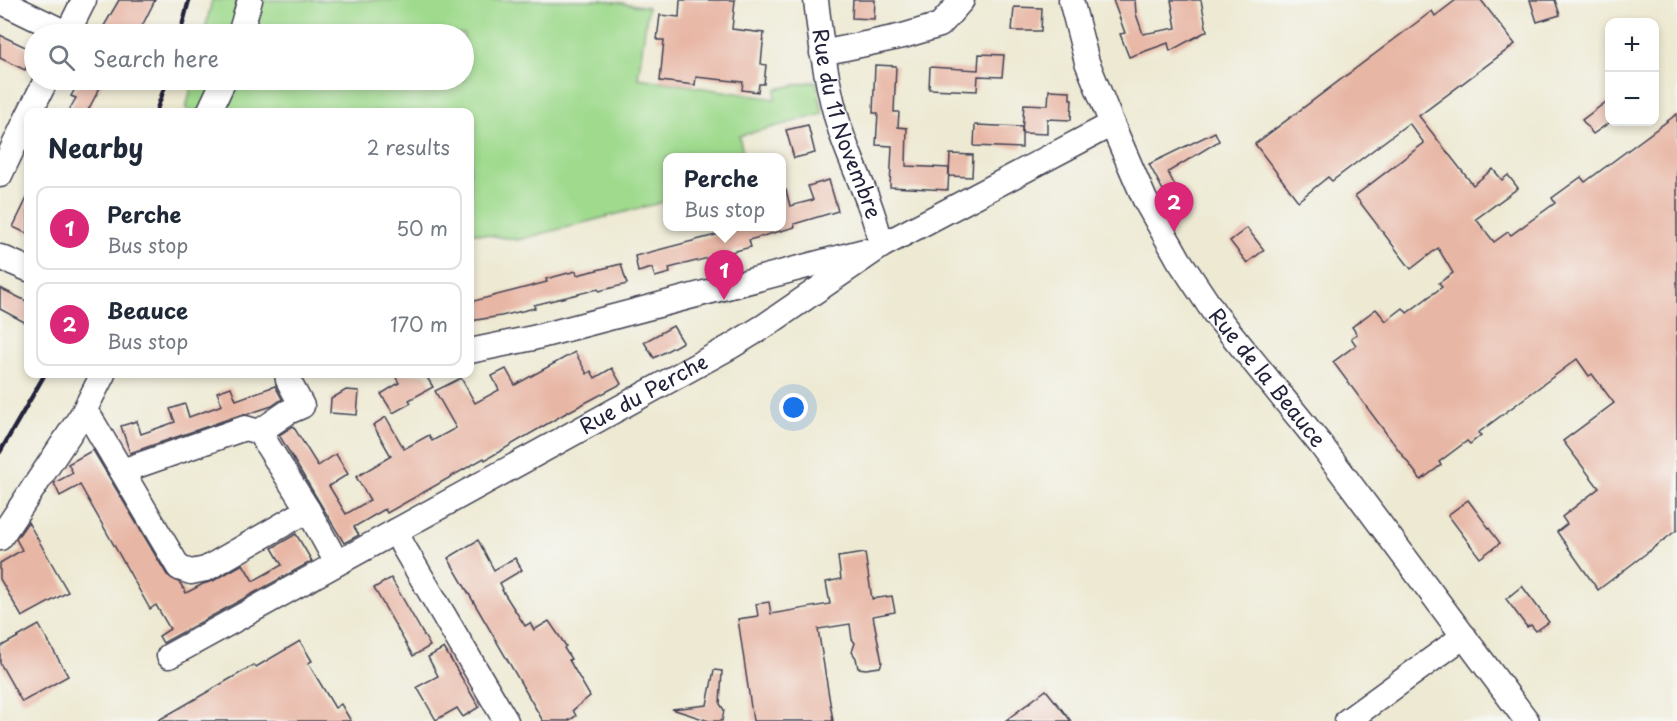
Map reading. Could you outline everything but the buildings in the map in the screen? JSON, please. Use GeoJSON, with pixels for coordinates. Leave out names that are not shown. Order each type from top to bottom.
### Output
{"type":"FeatureCollection","features":[{"type":"Feature","properties":{"kind":"street"},"geometry":{"type":"LineString","coordinates":[[73,24],[84,0]]}},
{"type":"Feature","properties":{"kind":"street","name":"Rue du 11 Novembre"},"geometry":{"type":"LineString","coordinates":[[816,0],[822,53],[841,132],[876,222],[881,246]]}},
{"type":"Feature","properties":{"kind":"street"},"geometry":{"type":"LineString","coordinates":[[822,53],[940,26],[962,0]]}},
{"type":"Feature","properties":{"kind":"street","name":"Rue de la Beauce"},"geometry":{"type":"LineString","coordinates":[[1071,0],[1087,62],[1112,124],[1160,228],[1215,314],[1321,446],[1527,721]]}},
{"type":"Feature","properties":{"kind":"street"},"geometry":{"type":"LineString","coordinates":[[0,1],[47,24]]}},
{"type":"Feature","properties":{"kind":"street"},"geometry":{"type":"LineString","coordinates":[[32,108],[41,90]]}},
{"type":"Feature","properties":{"kind":"street"},"geometry":{"type":"LineString","coordinates":[[211,108],[219,90]]}},
{"type":"Feature","properties":{"kind":"street","name":"Rue du Perche"},"geometry":{"type":"LineString","coordinates":[[169,656],[730,347],[881,246],[1112,124]]}},
{"type":"Feature","properties":{"kind":"street"},"geometry":{"type":"LineString","coordinates":[[0,175],[24,125]]}},
{"type":"Feature","properties":{"kind":"street"},"geometry":{"type":"LineString","coordinates":[[474,350],[533,338],[881,246]]}},
{"type":"Feature","properties":{"kind":"street"},"geometry":{"type":"LineString","coordinates":[[0,257],[24,267]]}},
{"type":"Feature","properties":{"kind":"street"},"geometry":{"type":"LineString","coordinates":[[0,538],[82,415],[101,378]]}},
{"type":"Feature","properties":{"kind":"street"},"geometry":{"type":"LineString","coordinates":[[259,432],[288,412],[302,406],[288,378]]}},
{"type":"Feature","properties":{"kind":"street"},"geometry":{"type":"LineString","coordinates":[[82,415],[91,419],[179,568],[191,572],[206,569],[308,510]]}},
{"type":"Feature","properties":{"kind":"street"},"geometry":{"type":"LineString","coordinates":[[122,471],[245,428],[259,432],[308,510],[337,563]]}},
{"type":"Feature","properties":{"kind":"street"},"geometry":{"type":"LineString","coordinates":[[396,531],[506,721]]}},
{"type":"Feature","properties":{"kind":"street"},"geometry":{"type":"LineString","coordinates":[[1347,721],[1464,636]]}},
{"type":"Feature","properties":{"kind":"green space"},"geometry":{"type":"Polygon","coordinates":[[[212,0],[603,0],[648,7],[638,78],[775,99],[776,89],[816,81],[823,114],[739,136],[743,153],[663,153],[663,202],[518,240],[474,233],[474,108],[186,108],[191,90],[474,90],[474,24],[206,24],[212,0]]]}},
{"type":"Feature","properties":{"kind":"railway"},"geometry":{"type":"LineString","coordinates":[[183,24],[189,0]]}},
{"type":"Feature","properties":{"kind":"railway"},"geometry":{"type":"LineString","coordinates":[[157,108],[164,90]]}},
{"type":"Feature","properties":{"kind":"railway"},"geometry":{"type":"LineString","coordinates":[[0,452],[43,378]]}},
{"type":"Feature","properties":{"kind":"place","name":"Beauce"},"geometry":{"type":"Point","coordinates":[1174,232]}},
{"type":"Feature","properties":{"kind":"place","name":"Perche"},"geometry":{"type":"Point","coordinates":[724,300]}}]}
